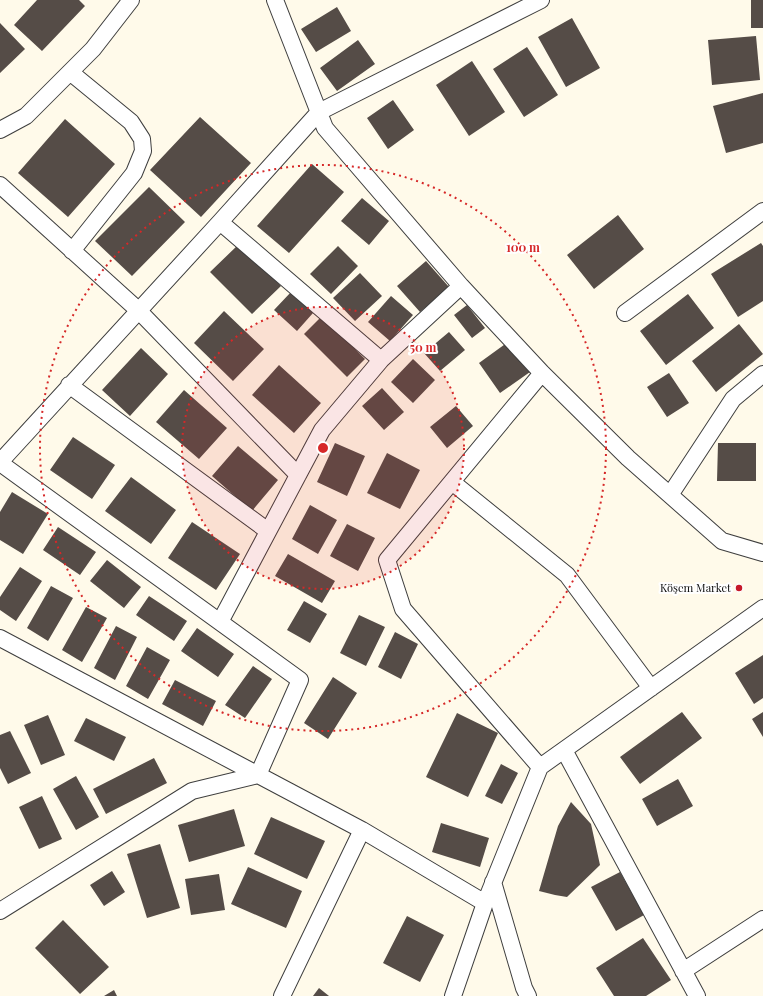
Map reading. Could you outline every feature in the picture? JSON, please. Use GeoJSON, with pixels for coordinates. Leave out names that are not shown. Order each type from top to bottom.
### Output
{"type":"FeatureCollection","features":[{"type":"Feature","properties":{"kind":"street"},"geometry":{"type":"LineString","coordinates":[[0,130],[26,116],[93,49],[131,0]]}},
{"type":"Feature","properties":{"kind":"street"},"geometry":{"type":"LineString","coordinates":[[275,0],[325,128],[461,286],[542,373],[628,458],[722,541],[763,552]]}},
{"type":"Feature","properties":{"kind":"street"},"geometry":{"type":"LineString","coordinates":[[258,775],[300,680],[0,462],[319,112],[541,0]]}},
{"type":"Feature","properties":{"kind":"street"},"geometry":{"type":"LineString","coordinates":[[70,72],[131,122],[142,139],[144,151],[134,173],[72,251]]}},
{"type":"Feature","properties":{"kind":"street"},"geometry":{"type":"LineString","coordinates":[[0,185],[138,310],[298,475]]}},
{"type":"Feature","properties":{"kind":"street"},"geometry":{"type":"LineString","coordinates":[[625,314],[763,211]]}},
{"type":"Feature","properties":{"kind":"street"},"geometry":{"type":"LineString","coordinates":[[220,222],[381,360]]}},
{"type":"Feature","properties":{"kind":"street"},"geometry":{"type":"LineString","coordinates":[[220,622],[322,430],[381,360],[461,286]]}},
{"type":"Feature","properties":{"kind":"street"},"geometry":{"type":"LineString","coordinates":[[540,767],[402,610],[387,560],[542,373]]}},
{"type":"Feature","properties":{"kind":"street"},"geometry":{"type":"LineString","coordinates":[[670,495],[733,398],[763,374]]}},
{"type":"Feature","properties":{"kind":"street"},"geometry":{"type":"LineString","coordinates":[[69,386],[268,531]]}},
{"type":"Feature","properties":{"kind":"street"},"geometry":{"type":"LineString","coordinates":[[452,482],[567,576],[651,688]]}},
{"type":"Feature","properties":{"kind":"street"},"geometry":{"type":"LineString","coordinates":[[453,996],[485,903],[540,767],[763,608]]}},
{"type":"Feature","properties":{"kind":"street"},"geometry":{"type":"LineString","coordinates":[[0,638],[362,830],[485,903]]}},
{"type":"Feature","properties":{"kind":"street"},"geometry":{"type":"LineString","coordinates":[[564,750],[697,996]]}},
{"type":"Feature","properties":{"kind":"street"},"geometry":{"type":"LineString","coordinates":[[0,911],[192,791],[258,775]]}},
{"type":"Feature","properties":{"kind":"street"},"geometry":{"type":"LineString","coordinates":[[282,996],[362,830]]}},
{"type":"Feature","properties":{"kind":"street"},"geometry":{"type":"LineString","coordinates":[[493,882],[524,988],[528,996]]}},
{"type":"Feature","properties":{"kind":"street"},"geometry":{"type":"LineString","coordinates":[[683,971],[763,920]]}},
{"type":"Feature","properties":{"kind":"building"},"geometry":{"type":"Polygon","coordinates":[[[37,0],[79,0],[85,6],[42,51],[14,25],[37,0]]]}},
{"type":"Feature","properties":{"kind":"building"},"geometry":{"type":"Polygon","coordinates":[[[751,0],[763,0],[763,28],[751,28],[751,0]]]}},
{"type":"Feature","properties":{"kind":"building"},"geometry":{"type":"Polygon","coordinates":[[[337,7],[351,31],[316,52],[301,29],[337,7]]]}},
{"type":"Feature","properties":{"kind":"building"},"geometry":{"type":"Polygon","coordinates":[[[572,18],[600,68],[566,87],[538,37],[572,18]]]}},
{"type":"Feature","properties":{"kind":"building"},"geometry":{"type":"Polygon","coordinates":[[[0,23],[25,49],[0,73],[0,23]]]}},
{"type":"Feature","properties":{"kind":"building"},"geometry":{"type":"Polygon","coordinates":[[[756,36],[760,80],[712,85],[708,40],[756,36]]]}},
{"type":"Feature","properties":{"kind":"building"},"geometry":{"type":"Polygon","coordinates":[[[358,40],[375,64],[337,91],[320,68],[358,40]]]}},
{"type":"Feature","properties":{"kind":"building"},"geometry":{"type":"Polygon","coordinates":[[[527,47],[558,95],[524,117],[493,69],[527,47]]]}},
{"type":"Feature","properties":{"kind":"building"},"geometry":{"type":"Polygon","coordinates":[[[472,61],[505,112],[469,136],[436,85],[472,61]]]}},
{"type":"Feature","properties":{"kind":"building"},"geometry":{"type":"Polygon","coordinates":[[[763,93],[763,143],[726,153],[713,106],[763,93]]]}},
{"type":"Feature","properties":{"kind":"building"},"geometry":{"type":"Polygon","coordinates":[[[393,100],[414,130],[388,149],[367,118],[393,100]]]}},
{"type":"Feature","properties":{"kind":"building"},"geometry":{"type":"Polygon","coordinates":[[[200,117],[251,163],[201,217],[150,170],[200,117]]]}},
{"type":"Feature","properties":{"kind":"building"},"geometry":{"type":"Polygon","coordinates":[[[65,119],[115,164],[68,217],[18,173],[65,119]]]}},
{"type":"Feature","properties":{"kind":"building"},"geometry":{"type":"Polygon","coordinates":[[[312,164],[344,192],[289,253],[257,226],[312,164]]]}},
{"type":"Feature","properties":{"kind":"building"},"geometry":{"type":"Polygon","coordinates":[[[149,187],[185,222],[132,276],[95,241],[149,187]]]}},
{"type":"Feature","properties":{"kind":"building"},"geometry":{"type":"Polygon","coordinates":[[[362,198],[389,221],[369,245],[341,221],[362,198]]]}},
{"type":"Feature","properties":{"kind":"building"},"geometry":{"type":"Polygon","coordinates":[[[618,215],[644,249],[594,289],[567,255],[618,215]]]}},
{"type":"Feature","properties":{"kind":"building"},"geometry":{"type":"Polygon","coordinates":[[[761,243],[763,246],[763,301],[738,317],[711,274],[761,243]]]}},
{"type":"Feature","properties":{"kind":"building"},"geometry":{"type":"Polygon","coordinates":[[[239,244],[281,286],[252,314],[210,272],[239,244]]]}},
{"type":"Feature","properties":{"kind":"building"},"geometry":{"type":"Polygon","coordinates":[[[338,246],[358,266],[331,294],[310,274],[338,246]]]}},
{"type":"Feature","properties":{"kind":"building"},"geometry":{"type":"Polygon","coordinates":[[[426,261],[449,287],[420,312],[397,286],[426,261]]]}},
{"type":"Feature","properties":{"kind":"building"},"geometry":{"type":"Polygon","coordinates":[[[360,273],[382,296],[355,321],[333,298],[360,273]]]}},
{"type":"Feature","properties":{"kind":"building"},"geometry":{"type":"Polygon","coordinates":[[[291,292],[313,313],[297,331],[274,310],[291,292]]]}},
{"type":"Feature","properties":{"kind":"building"},"geometry":{"type":"Polygon","coordinates":[[[688,294],[714,328],[666,365],[640,331],[688,294]]]}},
{"type":"Feature","properties":{"kind":"building"},"geometry":{"type":"Polygon","coordinates":[[[391,296],[413,315],[390,341],[368,322],[391,296]]]}},
{"type":"Feature","properties":{"kind":"building"},"geometry":{"type":"Polygon","coordinates":[[[467,305],[485,328],[472,338],[454,315],[467,305]]]}},
{"type":"Feature","properties":{"kind":"building"},"geometry":{"type":"Polygon","coordinates":[[[224,311],[264,349],[233,381],[194,343],[224,311]]]}},
{"type":"Feature","properties":{"kind":"building"},"geometry":{"type":"Polygon","coordinates":[[[322,316],[365,359],[347,377],[304,334],[322,316]]]}},
{"type":"Feature","properties":{"kind":"building"},"geometry":{"type":"Polygon","coordinates":[[[739,324],[763,354],[716,392],[692,361],[739,324]]]}},
{"type":"Feature","properties":{"kind":"building"},"geometry":{"type":"Polygon","coordinates":[[[449,332],[465,350],[440,371],[424,353],[449,332]]]}},
{"type":"Feature","properties":{"kind":"building"},"geometry":{"type":"Polygon","coordinates":[[[508,342],[530,372],[500,393],[479,363],[508,342]]]}},
{"type":"Feature","properties":{"kind":"building"},"geometry":{"type":"Polygon","coordinates":[[[141,348],[168,374],[130,416],[102,390],[141,348]]]}},
{"type":"Feature","properties":{"kind":"building"},"geometry":{"type":"Polygon","coordinates":[[[413,359],[435,380],[413,403],[391,382],[413,359]]]}},
{"type":"Feature","properties":{"kind":"building"},"geometry":{"type":"Polygon","coordinates":[[[279,365],[321,403],[294,433],[252,395],[279,365]]]}},
{"type":"Feature","properties":{"kind":"building"},"geometry":{"type":"Polygon","coordinates":[[[669,373],[689,403],[667,417],[647,387],[669,373]]]}},
{"type":"Feature","properties":{"kind":"building"},"geometry":{"type":"Polygon","coordinates":[[[382,388],[404,412],[384,430],[362,406],[382,388]]]}},
{"type":"Feature","properties":{"kind":"building"},"geometry":{"type":"Polygon","coordinates":[[[184,390],[227,428],[199,459],[156,422],[184,390]]]}},
{"type":"Feature","properties":{"kind":"building"},"geometry":{"type":"Polygon","coordinates":[[[456,406],[473,426],[447,448],[430,427],[456,406]]]}},
{"type":"Feature","properties":{"kind":"building"},"geometry":{"type":"Polygon","coordinates":[[[73,437],[115,465],[92,499],[50,470],[73,437]]]}},
{"type":"Feature","properties":{"kind":"building"},"geometry":{"type":"Polygon","coordinates":[[[335,443],[365,456],[347,496],[317,482],[335,443]]]}},
{"type":"Feature","properties":{"kind":"building"},"geometry":{"type":"Polygon","coordinates":[[[718,443],[756,443],[756,481],[717,481],[718,443]]]}},
{"type":"Feature","properties":{"kind":"building"},"geometry":{"type":"Polygon","coordinates":[[[238,446],[278,480],[252,511],[212,476],[238,446]]]}},
{"type":"Feature","properties":{"kind":"building"},"geometry":{"type":"Polygon","coordinates":[[[387,453],[420,470],[400,509],[367,493],[387,453]]]}},
{"type":"Feature","properties":{"kind":"building"},"geometry":{"type":"Polygon","coordinates":[[[131,477],[176,510],[151,544],[105,511],[131,477]]]}},
{"type":"Feature","properties":{"kind":"building"},"geometry":{"type":"Polygon","coordinates":[[[12,492],[48,514],[23,554],[0,540],[0,512],[12,492]]]}},
{"type":"Feature","properties":{"kind":"building"},"geometry":{"type":"Polygon","coordinates":[[[310,505],[337,520],[318,554],[292,539],[310,505]]]}},
{"type":"Feature","properties":{"kind":"building"},"geometry":{"type":"Polygon","coordinates":[[[192,522],[240,554],[216,590],[168,558],[192,522]]]}},
{"type":"Feature","properties":{"kind":"building"},"geometry":{"type":"Polygon","coordinates":[[[347,524],[375,538],[358,571],[330,556],[347,524]]]}},
{"type":"Feature","properties":{"kind":"building"},"geometry":{"type":"Polygon","coordinates":[[[58,527],[96,552],[80,575],[43,550],[58,527]]]}},
{"type":"Feature","properties":{"kind":"building"},"geometry":{"type":"Polygon","coordinates":[[[288,554],[335,581],[322,603],[275,576],[288,554]]]}},
{"type":"Feature","properties":{"kind":"building"},"geometry":{"type":"Polygon","coordinates":[[[107,560],[141,587],[124,608],[90,581],[107,560]]]}},
{"type":"Feature","properties":{"kind":"building"},"geometry":{"type":"Polygon","coordinates":[[[20,567],[42,581],[16,621],[0,610],[0,597],[20,567]]]}},
{"type":"Feature","properties":{"kind":"building"},"geometry":{"type":"Polygon","coordinates":[[[51,586],[73,598],[48,641],[27,628],[51,586]]]}},
{"type":"Feature","properties":{"kind":"building"},"geometry":{"type":"Polygon","coordinates":[[[149,596],[187,621],[174,641],[136,615],[149,596]]]}},
{"type":"Feature","properties":{"kind":"building"},"geometry":{"type":"Polygon","coordinates":[[[304,601],[327,614],[310,643],[287,630],[304,601]]]}},
{"type":"Feature","properties":{"kind":"building"},"geometry":{"type":"Polygon","coordinates":[[[86,607],[107,618],[82,662],[62,650],[86,607]]]}},
{"type":"Feature","properties":{"kind":"building"},"geometry":{"type":"Polygon","coordinates":[[[359,615],[385,627],[366,666],[340,653],[359,615]]]}},
{"type":"Feature","properties":{"kind":"building"},"geometry":{"type":"Polygon","coordinates":[[[116,626],[137,637],[115,680],[94,668],[116,626]]]}},
{"type":"Feature","properties":{"kind":"building"},"geometry":{"type":"Polygon","coordinates":[[[197,628],[234,654],[218,677],[181,651],[197,628]]]}},
{"type":"Feature","properties":{"kind":"building"},"geometry":{"type":"Polygon","coordinates":[[[395,632],[418,644],[401,679],[378,667],[395,632]]]}},
{"type":"Feature","properties":{"kind":"building"},"geometry":{"type":"Polygon","coordinates":[[[147,647],[170,660],[148,699],[126,686],[147,647]]]}},
{"type":"Feature","properties":{"kind":"building"},"geometry":{"type":"Polygon","coordinates":[[[763,655],[763,698],[754,704],[735,673],[763,655]]]}},
{"type":"Feature","properties":{"kind":"building"},"geometry":{"type":"Polygon","coordinates":[[[253,666],[272,679],[245,718],[225,705],[253,666]]]}},
{"type":"Feature","properties":{"kind":"building"},"geometry":{"type":"Polygon","coordinates":[[[333,677],[357,693],[328,739],[304,723],[333,677]]]}},
{"type":"Feature","properties":{"kind":"building"},"geometry":{"type":"Polygon","coordinates":[[[175,680],[216,701],[203,726],[162,704],[175,680]]]}},
{"type":"Feature","properties":{"kind":"building"},"geometry":{"type":"Polygon","coordinates":[[[682,712],[702,738],[640,784],[620,757],[682,712]]]}},
{"type":"Feature","properties":{"kind":"building"},"geometry":{"type":"Polygon","coordinates":[[[763,712],[763,737],[752,719],[763,712]]]}},
{"type":"Feature","properties":{"kind":"building"},"geometry":{"type":"Polygon","coordinates":[[[457,713],[498,733],[468,797],[426,777],[457,713]]]}},
{"type":"Feature","properties":{"kind":"building"},"geometry":{"type":"Polygon","coordinates":[[[48,715],[65,755],[41,765],[24,725],[48,715]]]}},
{"type":"Feature","properties":{"kind":"building"},"geometry":{"type":"Polygon","coordinates":[[[86,718],[126,737],[114,761],[74,741],[86,718]]]}},
{"type":"Feature","properties":{"kind":"building"},"geometry":{"type":"Polygon","coordinates":[[[10,731],[31,773],[8,784],[0,768],[0,735],[10,731]]]}},
{"type":"Feature","properties":{"kind":"building"},"geometry":{"type":"Polygon","coordinates":[[[154,758],[167,783],[106,814],[93,789],[154,758]]]}},
{"type":"Feature","properties":{"kind":"building"},"geometry":{"type":"Polygon","coordinates":[[[501,764],[518,773],[502,804],[485,796],[501,764]]]}},
{"type":"Feature","properties":{"kind":"building"},"geometry":{"type":"Polygon","coordinates":[[[76,776],[99,817],[76,830],[53,789],[76,776]]]}},
{"type":"Feature","properties":{"kind":"building"},"geometry":{"type":"Polygon","coordinates":[[[678,779],[693,806],[657,826],[642,799],[678,779]]]}},
{"type":"Feature","properties":{"kind":"building"},"geometry":{"type":"Polygon","coordinates":[[[42,796],[62,839],[39,849],[19,807],[42,796]]]}},
{"type":"Feature","properties":{"kind":"building"},"geometry":{"type":"Polygon","coordinates":[[[571,802],[591,824],[600,865],[567,897],[539,891],[558,826],[571,802]]]}},
{"type":"Feature","properties":{"kind":"building"},"geometry":{"type":"Polygon","coordinates":[[[234,809],[245,846],[189,862],[178,825],[234,809]]]}},
{"type":"Feature","properties":{"kind":"building"},"geometry":{"type":"Polygon","coordinates":[[[271,817],[325,841],[307,879],[254,854],[271,817]]]}},
{"type":"Feature","properties":{"kind":"building"},"geometry":{"type":"Polygon","coordinates":[[[441,823],[489,838],[480,867],[432,852],[441,823]]]}},
{"type":"Feature","properties":{"kind":"building"},"geometry":{"type":"Polygon","coordinates":[[[160,844],[180,908],[147,918],[127,854],[160,844]]]}},
{"type":"Feature","properties":{"kind":"building"},"geometry":{"type":"Polygon","coordinates":[[[248,867],[302,891],[286,928],[231,904],[248,867]]]}},
{"type":"Feature","properties":{"kind":"building"},"geometry":{"type":"Polygon","coordinates":[[[112,871],[125,892],[104,906],[90,885],[112,871]]]}},
{"type":"Feature","properties":{"kind":"building"},"geometry":{"type":"Polygon","coordinates":[[[620,872],[644,915],[616,931],[591,887],[620,872]]]}},
{"type":"Feature","properties":{"kind":"building"},"geometry":{"type":"Polygon","coordinates":[[[219,874],[225,910],[191,915],[185,879],[219,874]]]}},
{"type":"Feature","properties":{"kind":"building"},"geometry":{"type":"Polygon","coordinates":[[[407,916],[444,935],[420,982],[383,963],[407,916]]]}},
{"type":"Feature","properties":{"kind":"building"},"geometry":{"type":"Polygon","coordinates":[[[63,920],[109,967],[80,994],[35,948],[63,920]]]}},
{"type":"Feature","properties":{"kind":"building"},"geometry":{"type":"Polygon","coordinates":[[[643,938],[671,980],[646,996],[614,996],[596,968],[643,938]]]}},
{"type":"Feature","properties":{"kind":"building"},"geometry":{"type":"Polygon","coordinates":[[[319,988],[329,996],[313,996],[319,988]]]}},
{"type":"Feature","properties":{"kind":"building"},"geometry":{"type":"Polygon","coordinates":[[[114,990],[117,996],[104,996],[114,990]]]}},
{"type":"Feature","properties":{"kind":"place","name":"Köşem Market"},"geometry":{"type":"Point","coordinates":[739,588]}}]}
